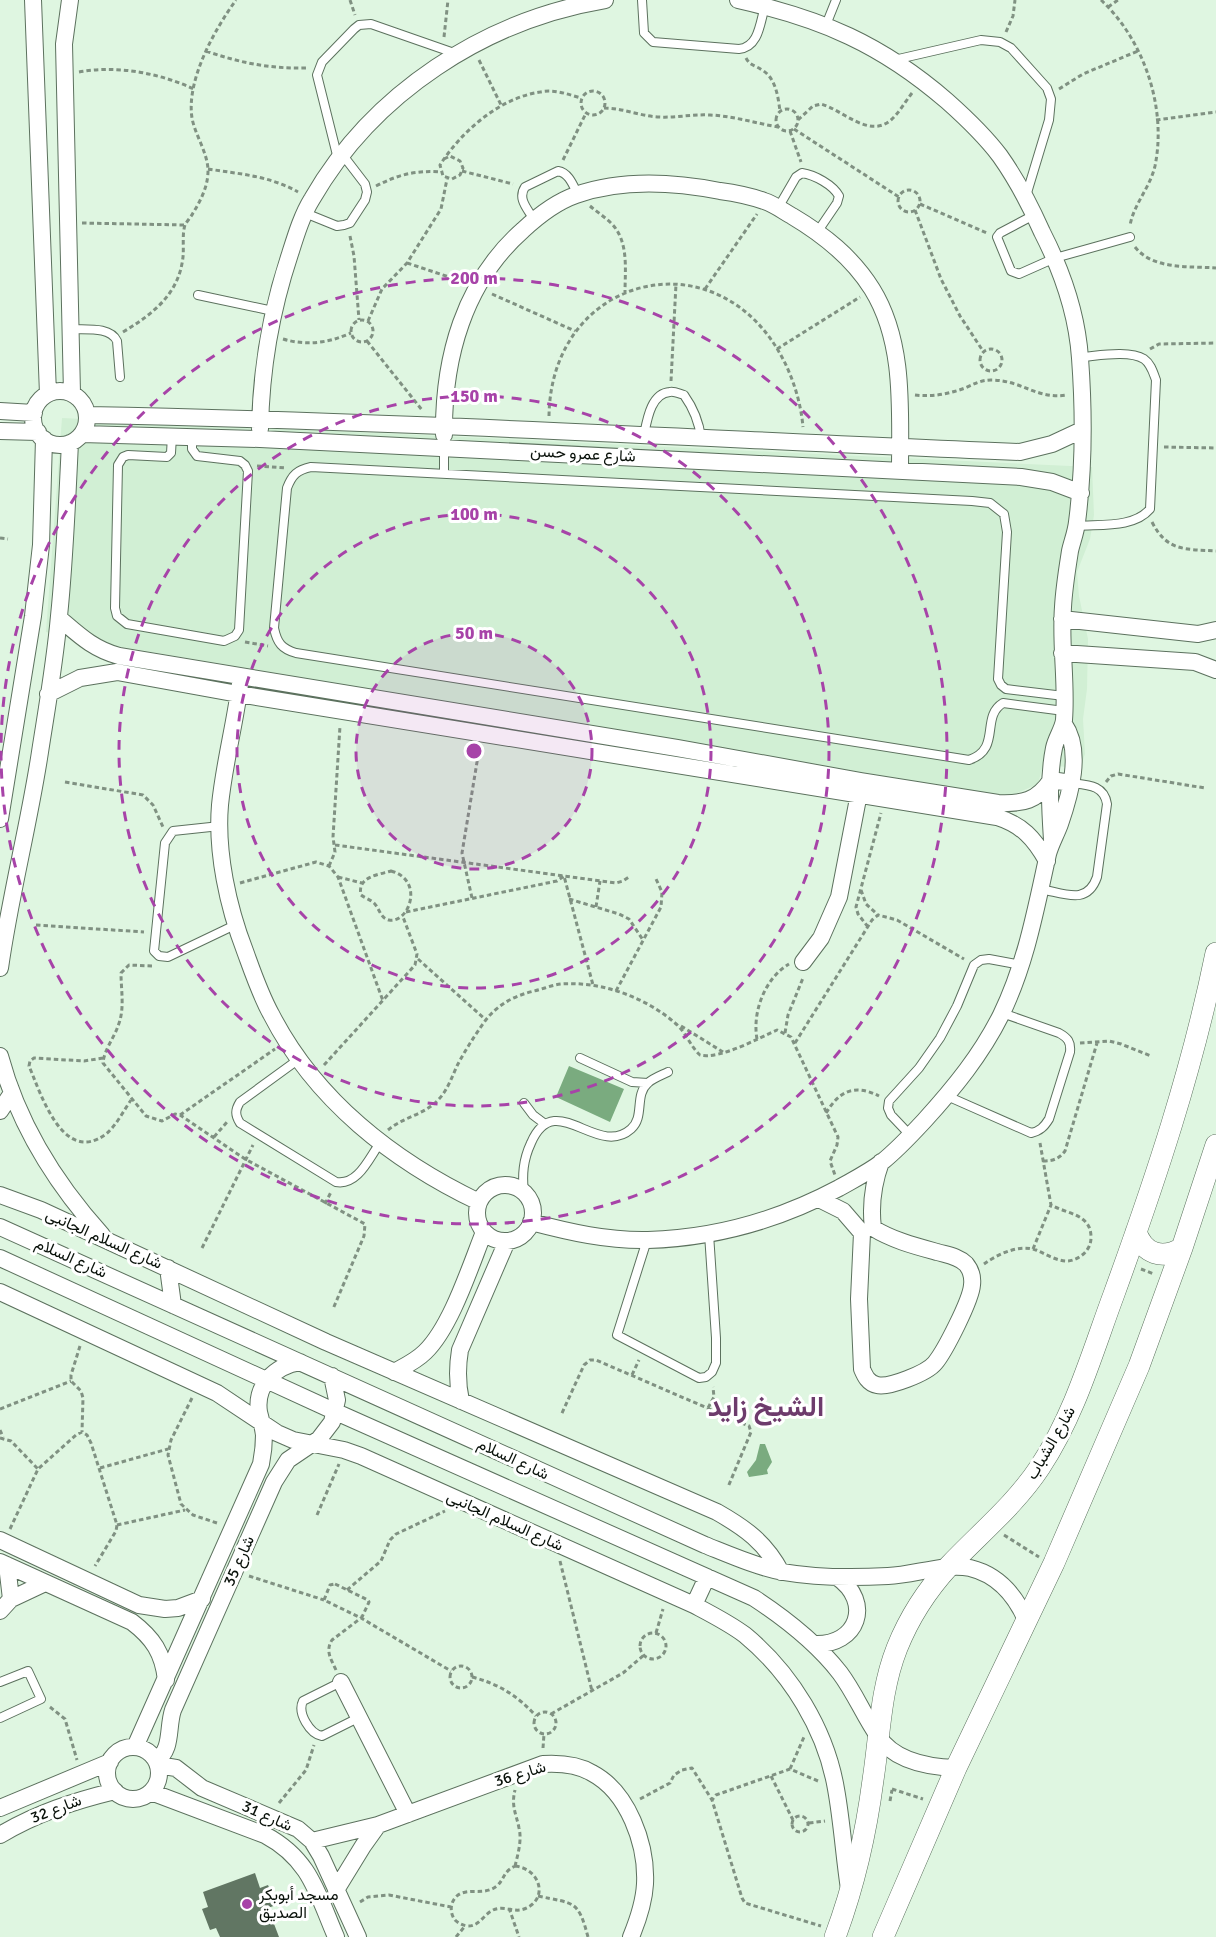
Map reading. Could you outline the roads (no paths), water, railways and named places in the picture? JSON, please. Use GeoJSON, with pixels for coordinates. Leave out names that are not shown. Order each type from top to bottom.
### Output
{"type":"FeatureCollection","features":[{"type":"Feature","properties":{"kind":"street"},"geometry":{"type":"LineString","coordinates":[[33,0],[48,394]]}},
{"type":"Feature","properties":{"kind":"street"},"geometry":{"type":"LineString","coordinates":[[70,0],[64,44],[72,393]]}},
{"type":"Feature","properties":{"kind":"street"},"geometry":{"type":"LineString","coordinates":[[260,438],[264,361],[273,311],[282,278],[308,206],[340,156],[393,101],[457,49],[528,20],[587,2],[605,0]]}},
{"type":"Feature","properties":{"kind":"street"},"geometry":{"type":"LineString","coordinates":[[531,1222],[569,1232],[608,1238],[647,1240],[710,1234],[749,1226],[787,1213],[819,1199],[882,1162],[947,1096],[986,1042],[1002,1013],[1021,965],[1052,840],[1059,826],[1071,783],[1073,751],[1064,710],[1062,619],[1066,573],[1077,526],[1081,493],[1080,357],[1075,321],[1055,258],[1026,196],[999,154],[963,116],[922,80],[861,41],[826,25],[738,0]]}},
{"type":"Feature","properties":{"kind":"street"},"geometry":{"type":"LineString","coordinates":[[444,447],[439,425],[448,368],[464,313],[477,287],[502,251],[534,219],[561,202],[578,195],[624,186],[661,183],[697,186],[772,204],[818,231],[855,266],[872,290],[892,339],[899,391],[900,471]]}},
{"type":"Feature","properties":{"kind":"street"},"geometry":{"type":"LineString","coordinates":[[0,431],[41,436],[52,443],[61,445],[76,438],[87,425],[85,406],[72,393],[64,391],[48,394],[41,399],[34,413],[33,420],[41,436],[41,545],[16,732],[0,819]]}},
{"type":"Feature","properties":{"kind":"street"},"geometry":{"type":"LineString","coordinates":[[0,411],[34,413]]}},
{"type":"Feature","properties":{"kind":"street","name":"شارع عمرو حسن"},"geometry":{"type":"LineString","coordinates":[[87,415],[260,418],[439,425],[1020,452],[1052,444],[1082,430]]}},
{"type":"Feature","properties":{"kind":"street","name":"شارع عمرو حسن"},"geometry":{"type":"LineString","coordinates":[[76,438],[172,436],[260,438],[1037,478],[1067,486],[1081,493]]}},
{"type":"Feature","properties":{"kind":"street"},"geometry":{"type":"LineString","coordinates":[[673,437],[673,459]]}},
{"type":"Feature","properties":{"kind":"street"},"geometry":{"type":"LineString","coordinates":[[0,968],[4,936],[22,854],[40,752],[59,618],[76,438]]}},
{"type":"Feature","properties":{"kind":"street"},"geometry":{"type":"LineString","coordinates":[[59,618],[118,664],[239,686],[341,710],[419,723],[481,733],[607,745]]}},
{"type":"Feature","properties":{"kind":"street"},"geometry":{"type":"LineString","coordinates":[[1062,619],[1198,634],[1216,630]]}},
{"type":"Feature","properties":{"kind":"street"},"geometry":{"type":"LineString","coordinates":[[1062,653],[1195,662],[1216,670]]}},
{"type":"Feature","properties":{"kind":"street"},"geometry":{"type":"LineString","coordinates":[[48,694],[80,678],[118,664]]}},
{"type":"Feature","properties":{"kind":"street"},"geometry":{"type":"LineString","coordinates":[[239,686],[421,706],[607,745],[860,788],[1014,804],[1029,800],[1043,792],[1051,780]]}},
{"type":"Feature","properties":{"kind":"street"},"geometry":{"type":"LineString","coordinates":[[239,686],[220,805],[220,826],[227,887],[235,925],[258,988],[286,1041],[299,1059],[313,1078],[356,1123],[411,1166],[479,1202]]}},
{"type":"Feature","properties":{"kind":"street"},"geometry":{"type":"LineString","coordinates":[[419,723],[421,706]]}},
{"type":"Feature","properties":{"kind":"street"},"geometry":{"type":"LineString","coordinates":[[1052,840],[1051,780],[1056,740],[1064,710]]}},
{"type":"Feature","properties":{"kind":"street"},"geometry":{"type":"LineString","coordinates":[[1051,780],[1071,783]]}},
{"type":"Feature","properties":{"kind":"street"},"geometry":{"type":"LineString","coordinates":[[860,788],[886,798],[997,817],[1013,822],[1027,831],[1038,844],[1047,861]]}},
{"type":"Feature","properties":{"kind":"street"},"geometry":{"type":"LineString","coordinates":[[802,962],[821,938],[839,897],[860,788]]}},
{"type":"Feature","properties":{"kind":"street","name":"شارع الشباب"},"geometry":{"type":"LineString","coordinates":[[836,1934],[850,1896],[863,1845],[879,1738],[880,1708],[897,1647],[928,1592],[948,1567],[1023,1490],[1040,1467],[1067,1420],[1164,1153],[1188,1073],[1216,953]]}},
{"type":"Feature","properties":{"kind":"street"},"geometry":{"type":"LineString","coordinates":[[0,1056],[12,1093],[50,1168],[84,1214],[107,1240]]}},
{"type":"Feature","properties":{"kind":"street"},"geometry":{"type":"LineString","coordinates":[[0,1111],[12,1093]]}},
{"type":"Feature","properties":{"kind":"street"},"geometry":{"type":"LineString","coordinates":[[883,1937],[956,1768],[1054,1563],[1139,1366],[1216,1145]]}},
{"type":"Feature","properties":{"kind":"street"},"geometry":{"type":"LineString","coordinates":[[819,1199],[843,1211],[868,1230],[958,1258],[968,1265],[972,1276],[972,1288],[942,1354],[934,1365],[924,1372],[887,1384],[876,1385],[867,1379],[862,1369],[859,1299],[868,1230],[871,1201],[873,1188],[882,1162]]}},
{"type":"Feature","properties":{"kind":"street"},"geometry":{"type":"LineString","coordinates":[[504,1185],[515,1187],[524,1193],[533,1212],[526,1232],[518,1238],[507,1241],[494,1239],[484,1232],[478,1223],[477,1212],[479,1202],[485,1193],[504,1185]]}},
{"type":"Feature","properties":{"kind":"street","name":"شارع السلام الجانبى"},"geometry":{"type":"LineString","coordinates":[[0,1195],[41,1210],[394,1372],[717,1512],[754,1536],[771,1554],[781,1572]]}},
{"type":"Feature","properties":{"kind":"street","name":"شارع السلام"},"geometry":{"type":"LineString","coordinates":[[0,1227],[661,1527],[739,1558],[781,1572],[837,1577],[893,1576],[948,1567],[969,1568],[989,1575],[1006,1587],[1019,1603],[1027,1622]]}},
{"type":"Feature","properties":{"kind":"street"},"geometry":{"type":"LineString","coordinates":[[394,1372],[410,1364],[424,1353],[446,1324],[484,1232]]}},
{"type":"Feature","properties":{"kind":"street"},"geometry":{"type":"LineString","coordinates":[[1136,1232],[1146,1249],[1155,1254],[1174,1253],[1182,1248]]}},
{"type":"Feature","properties":{"kind":"street"},"geometry":{"type":"LineString","coordinates":[[461,1401],[457,1367],[460,1350],[507,1241]]}},
{"type":"Feature","properties":{"kind":"street","name":"شارع السلام"},"geometry":{"type":"LineString","coordinates":[[0,1258],[336,1412],[754,1598],[785,1619],[814,1644],[840,1673],[879,1738],[895,1753],[914,1762],[934,1767],[956,1768]]}},
{"type":"Feature","properties":{"kind":"street"},"geometry":{"type":"LineString","coordinates":[[168,1268],[173,1305]]}},
{"type":"Feature","properties":{"kind":"street","name":"شارع السلام الجانبى"},"geometry":{"type":"LineString","coordinates":[[0,1292],[198,1384],[233,1402],[293,1440],[344,1450],[694,1605],[716,1616],[744,1635],[771,1660],[794,1688],[813,1719],[827,1753],[836,1788],[850,1896]]}},
{"type":"Feature","properties":{"kind":"street"},"geometry":{"type":"LineString","coordinates":[[446,1324],[466,1333]]}},
{"type":"Feature","properties":{"kind":"street"},"geometry":{"type":"LineString","coordinates":[[267,1380],[281,1367],[300,1362]]}},
{"type":"Feature","properties":{"kind":"street"},"geometry":{"type":"LineString","coordinates":[[332,1376],[337,1400],[336,1412]]}},
{"type":"Feature","properties":{"kind":"street","name":"شارع 35"},"geometry":{"type":"LineString","coordinates":[[135,1747],[261,1464],[264,1450],[259,1401],[267,1380]]}},
{"type":"Feature","properties":{"kind":"street","name":"شارع 35"},"geometry":{"type":"LineString","coordinates":[[157,1763],[167,1748],[173,1710],[280,1470],[288,1460],[327,1431],[336,1412]]}},
{"type":"Feature","properties":{"kind":"street","name":"شارع 35"},"geometry":{"type":"LineString","coordinates":[[2,1541],[139,1605],[152,1608],[178,1608],[202,1599]]}},
{"type":"Feature","properties":{"kind":"street"},"geometry":{"type":"LineString","coordinates":[[45,1582],[6,1605],[4,1563],[132,1622],[146,1632],[157,1646],[164,1662],[166,1680]]}},
{"type":"Feature","properties":{"kind":"street"},"geometry":{"type":"LineString","coordinates":[[694,1605],[707,1577]]}},
{"type":"Feature","properties":{"kind":"street"},"geometry":{"type":"LineString","coordinates":[[814,1644],[828,1645],[840,1640],[856,1621],[855,1595],[837,1577]]}},
{"type":"Feature","properties":{"kind":"street"},"geometry":{"type":"LineString","coordinates":[[341,1682],[408,1814]]}},
{"type":"Feature","properties":{"kind":"street"},"geometry":{"type":"LineString","coordinates":[[135,1747],[149,1752],[157,1763],[158,1779],[151,1792],[137,1798],[129,1798],[115,1791],[108,1777],[110,1762],[120,1750],[135,1747]]}},
{"type":"Feature","properties":{"kind":"street","name":"شارع 32"},"geometry":{"type":"LineString","coordinates":[[0,1808],[110,1762]]}},
{"type":"Feature","properties":{"kind":"street","name":"شارع 31"},"geometry":{"type":"LineString","coordinates":[[157,1763],[176,1768],[202,1788],[298,1828],[312,1841],[358,1937]]}},
{"type":"Feature","properties":{"kind":"street","name":"شارع 36"},"geometry":{"type":"LineString","coordinates":[[312,1841],[378,1825],[543,1764],[576,1766],[605,1781],[616,1793],[634,1825],[641,1844],[645,1864],[643,1904],[631,1937]]}},
{"type":"Feature","properties":{"kind":"street","name":"شارع 32"},"geometry":{"type":"LineString","coordinates":[[0,1835],[46,1811],[115,1791]]}},
{"type":"Feature","properties":{"kind":"street","name":"شارع 31"},"geometry":{"type":"LineString","coordinates":[[151,1792],[280,1842],[303,1865],[336,1937]]}},
{"type":"Feature","properties":{"kind":"street"},"geometry":{"type":"LineString","coordinates":[[336,1890],[378,1825]]}},
{"type":"Feature","properties":{"kind":"lane"},"geometry":{"type":"LineString","coordinates":[[642,0],[645,33],[653,42],[746,49],[756,39],[765,6]]}},
{"type":"Feature","properties":{"kind":"lane"},"geometry":{"type":"LineString","coordinates":[[826,25],[836,0]]}},
{"type":"Feature","properties":{"kind":"lane"},"geometry":{"type":"LineString","coordinates":[[308,206],[337,226],[344,225],[354,218],[367,192],[360,178],[340,156],[318,83],[319,67],[322,62],[354,29],[364,24],[457,49]]}},
{"type":"Feature","properties":{"kind":"lane"},"geometry":{"type":"LineString","coordinates":[[894,60],[981,40],[1000,42],[1011,48],[1047,88],[1051,99],[1049,120],[1026,196]]}},
{"type":"Feature","properties":{"kind":"lane"},"geometry":{"type":"LineString","coordinates":[[534,219],[522,201],[521,196],[525,187],[558,171],[568,176],[578,195]]}},
{"type":"Feature","properties":{"kind":"lane"},"geometry":{"type":"LineString","coordinates":[[772,204],[802,173],[809,174],[835,189],[839,196],[837,203],[818,231]]}},
{"type":"Feature","properties":{"kind":"lane"},"geometry":{"type":"LineString","coordinates":[[1034,215],[1000,233],[997,237],[1011,271],[1014,273],[1019,274],[1055,258],[1130,237]]}},
{"type":"Feature","properties":{"kind":"lane"},"geometry":{"type":"LineString","coordinates":[[198,295],[273,311]]}},
{"type":"Feature","properties":{"kind":"lane"},"geometry":{"type":"LineString","coordinates":[[70,329],[105,331],[115,336],[120,377]]}},
{"type":"Feature","properties":{"kind":"lane"},"geometry":{"type":"LineString","coordinates":[[1077,526],[1135,521],[1150,509],[1156,380],[1151,367],[1144,359],[1130,355],[1080,357]]}},
{"type":"Feature","properties":{"kind":"lane"},"geometry":{"type":"LineString","coordinates":[[644,435],[653,404],[660,395],[671,392],[684,395],[693,407],[699,421],[701,438]]}},
{"type":"Feature","properties":{"kind":"lane"},"geometry":{"type":"LineString","coordinates":[[172,436],[171,453],[167,456],[128,455],[123,457],[118,465],[115,608],[117,616],[128,624],[224,641],[235,636],[239,630],[249,471],[245,465],[232,459],[197,456],[192,450],[192,437]]}},
{"type":"Feature","properties":{"kind":"lane"},"geometry":{"type":"LineString","coordinates":[[444,447],[444,474]]}},
{"type":"Feature","properties":{"kind":"lane"},"geometry":{"type":"LineString","coordinates":[[311,467],[990,503],[1004,514],[1007,532],[998,679],[1006,689],[1064,710],[1003,703],[994,712],[989,742],[985,750],[978,757],[969,760],[284,650],[276,640],[274,628],[287,488],[291,477],[300,469],[311,467]]}},
{"type":"Feature","properties":{"kind":"lane"},"geometry":{"type":"LineString","coordinates":[[1041,889],[1081,896],[1094,885],[1107,804],[1106,796],[1094,786],[1071,783]]}},
{"type":"Feature","properties":{"kind":"lane"},"geometry":{"type":"LineString","coordinates":[[220,826],[173,831],[167,837],[154,951],[159,956],[168,957],[235,925]]}},
{"type":"Feature","properties":{"kind":"lane"},"geometry":{"type":"LineString","coordinates":[[910,1135],[891,1116],[888,1108],[889,1101],[919,1068],[940,1038],[957,1006],[974,965],[981,960],[989,959],[1021,965]]}},
{"type":"Feature","properties":{"kind":"lane"},"geometry":{"type":"LineString","coordinates":[[947,1096],[1030,1133],[1045,1126],[1071,1044],[1059,1033],[1002,1013]]}},
{"type":"Feature","properties":{"kind":"lane"},"geometry":{"type":"LineString","coordinates":[[579,1058],[640,1083],[648,1083],[668,1072]]}},
{"type":"Feature","properties":{"kind":"lane"},"geometry":{"type":"LineString","coordinates":[[299,1059],[240,1102],[236,1108],[236,1116],[240,1123],[336,1182],[343,1183],[356,1177],[380,1143]]}},
{"type":"Feature","properties":{"kind":"lane"},"geometry":{"type":"LineString","coordinates":[[626,1079],[640,1099]]}},
{"type":"Feature","properties":{"kind":"lane"},"geometry":{"type":"LineString","coordinates":[[524,1193],[522,1170],[537,1131],[545,1124],[566,1121],[599,1136],[610,1138],[616,1136],[632,1129],[638,1119],[640,1099],[648,1083]]}},
{"type":"Feature","properties":{"kind":"lane"},"geometry":{"type":"LineString","coordinates":[[524,1103],[533,1115],[545,1124]]}},
{"type":"Feature","properties":{"kind":"lane"},"geometry":{"type":"LineString","coordinates":[[647,1240],[617,1330],[618,1336],[699,1378],[706,1377],[716,1364],[710,1234]]}},
{"type":"Feature","properties":{"kind":"lane"},"geometry":{"type":"LineString","coordinates":[[0,1682],[28,1671],[41,1700],[0,1718]]}},
{"type":"Feature","properties":{"kind":"lane"},"geometry":{"type":"LineString","coordinates":[[341,1682],[303,1701],[300,1705],[311,1730],[316,1735],[322,1736],[360,1717]]}},
{"type":"Feature","properties":{"kind":"place","name":"مسجد أبوبكر الصديق"},"geometry":{"type":"Point","coordinates":[247,1904]}},
{"type":"Feature","properties":{"kind":"district","name":"الشيخ زايد"},"geometry":{"type":"Point","coordinates":[766,1407]}}]}
